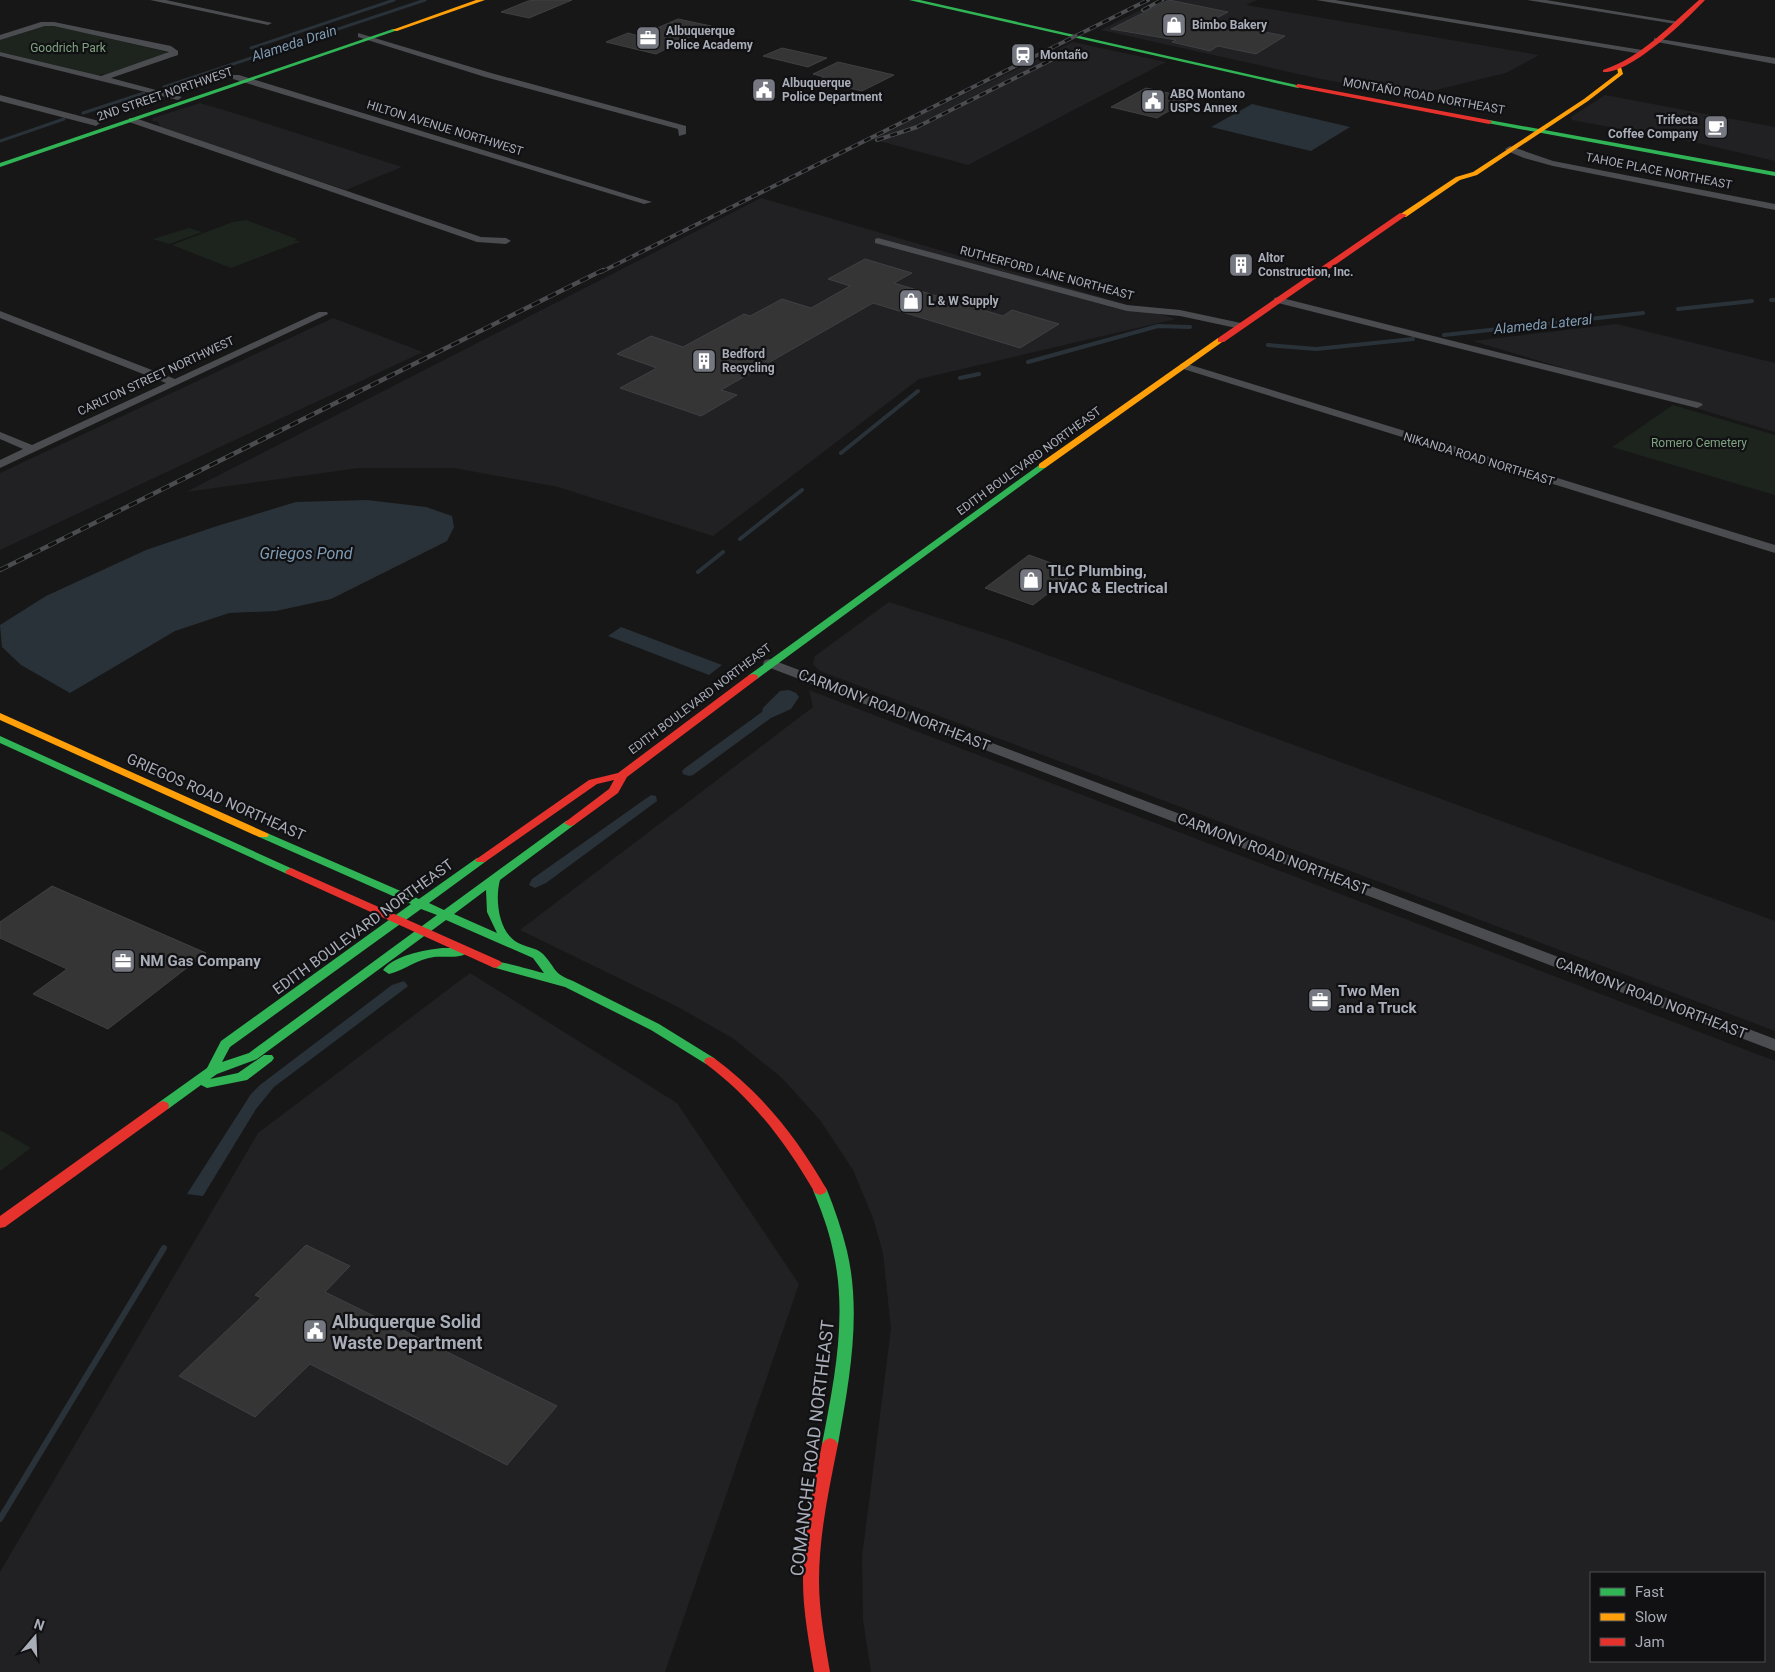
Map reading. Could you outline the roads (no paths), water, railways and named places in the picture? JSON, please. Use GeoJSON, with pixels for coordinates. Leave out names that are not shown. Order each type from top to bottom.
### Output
{"type":"FeatureCollection","features":[{"type":"Feature","properties":{"kind":"main road","name":"2ND STREET NORTHWEST"},"geometry":{"type":"LineString","coordinates":[[367,36],[462,0]]}},
{"type":"Feature","properties":{"kind":"main road","name":"2ND STREET NORTHWEST"},"geometry":{"type":"LineString","coordinates":[[0,165],[132,120],[241,79],[367,36],[482,0]]}},
{"type":"Feature","properties":{"kind":"main road"},"geometry":{"type":"LineString","coordinates":[[912,0],[1075,33]]}},
{"type":"Feature","properties":{"kind":"main road"},"geometry":{"type":"LineString","coordinates":[[943,0],[1075,33]]}},
{"type":"Feature","properties":{"kind":"main road"},"geometry":{"type":"LineString","coordinates":[[1585,86],[1607,70],[1619,68],[1642,52],[1702,0]]}},
{"type":"Feature","properties":{"kind":"main road","name":"MONTAÑO ROAD NORTHEAST"},"geometry":{"type":"LineString","coordinates":[[1075,33],[1775,174]]}},
{"type":"Feature","properties":{"kind":"main road","name":"MONTAÑO ROAD NORTHEAST"},"geometry":{"type":"LineString","coordinates":[[1075,33],[1306,88],[1522,128]]}},
{"type":"Feature","properties":{"kind":"main road"},"geometry":{"type":"LineString","coordinates":[[1548,124],[1621,73],[1619,68]]}},
{"type":"Feature","properties":{"kind":"main road","name":"2ND STREET NORTHWEST"},"geometry":{"type":"LineString","coordinates":[[0,156],[96,123],[241,79]]}},
{"type":"Feature","properties":{"kind":"main road","name":"EDITH BOULEVARD NORTHEAST"},"geometry":{"type":"LineString","coordinates":[[212,1071],[225,1044],[338,964],[397,919],[593,782],[622,775],[770,663],[1184,366],[1458,178],[1474,174],[1510,149],[1570,96]]}},
{"type":"Feature","properties":{"kind":"main road","name":"MONTAÑO ROAD NORTHEAST"},"geometry":{"type":"LineString","coordinates":[[1535,126],[1548,124],[1775,166]]}},
{"type":"Feature","properties":{"kind":"main road","name":"EDITH BOULEVARD NORTHEAST"},"geometry":{"type":"LineString","coordinates":[[1458,178],[1458,171],[1522,128],[1535,126]]}},
{"type":"Feature","properties":{"kind":"main road","name":"GRIEGOS ROAD NORTHEAST"},"geometry":{"type":"LineString","coordinates":[[0,716],[164,791],[420,903]]}},
{"type":"Feature","properties":{"kind":"main road"},"geometry":{"type":"LineString","coordinates":[[0,739],[397,919]]}},
{"type":"Feature","properties":{"kind":"main road","name":"EDITH BOULEVARD NORTHEAST"},"geometry":{"type":"LineString","coordinates":[[0,1223],[212,1071],[253,1056],[422,930],[614,791],[622,775]]}},
{"type":"Feature","properties":{"kind":"main road"},"geometry":{"type":"LineString","coordinates":[[495,878],[489,893],[489,910],[509,943]]}},
{"type":"Feature","properties":{"kind":"main road","name":"COMANCHE ROAD NORTHEAST"},"geometry":{"type":"LineString","coordinates":[[420,903],[537,955],[555,979]]}},
{"type":"Feature","properties":{"kind":"main road","name":"COMANCHE ROAD NORTHEAST"},"geometry":{"type":"LineString","coordinates":[[397,919],[514,972],[555,979],[634,1015],[687,1045],[742,1085],[786,1131],[819,1187],[839,1239],[848,1301],[846,1355],[818,1516],[811,1581],[822,1672]]}},
{"type":"Feature","properties":{"kind":"main road"},"geometry":{"type":"LineString","coordinates":[[188,1088],[242,1077],[357,991],[412,956],[440,951],[474,954]]}},
{"type":"Feature","properties":{"kind":"street"},"geometry":{"type":"LineString","coordinates":[[154,0],[268,23]]}},
{"type":"Feature","properties":{"kind":"street"},"geometry":{"type":"LineString","coordinates":[[1320,0],[1642,52]]}},
{"type":"Feature","properties":{"kind":"street"},"geometry":{"type":"LineString","coordinates":[[1531,0],[1676,22]]}},
{"type":"Feature","properties":{"kind":"street"},"geometry":{"type":"LineString","coordinates":[[0,38],[44,24],[54,24],[168,48],[175,52],[101,79]]}},
{"type":"Feature","properties":{"kind":"street"},"geometry":{"type":"LineString","coordinates":[[367,36],[488,74],[683,128],[682,134]]}},
{"type":"Feature","properties":{"kind":"street"},"geometry":{"type":"LineString","coordinates":[[1657,40],[1775,61]]}},
{"type":"Feature","properties":{"kind":"street"},"geometry":{"type":"LineString","coordinates":[[0,54],[178,97]]}},
{"type":"Feature","properties":{"kind":"street","name":"HILTON AVENUE NORTHWEST"},"geometry":{"type":"LineString","coordinates":[[241,79],[647,202]]}},
{"type":"Feature","properties":{"kind":"street"},"geometry":{"type":"LineString","coordinates":[[0,98],[96,123]]}},
{"type":"Feature","properties":{"kind":"street"},"geometry":{"type":"LineString","coordinates":[[132,120],[480,240],[506,241]]}},
{"type":"Feature","properties":{"kind":"street","name":"TAHOE PLACE NORTHEAST"},"geometry":{"type":"LineString","coordinates":[[1510,149],[1529,158],[1636,182],[1724,196],[1775,207]]}},
{"type":"Feature","properties":{"kind":"street","name":"RUTHERFORD LANE NORTHEAST"},"geometry":{"type":"LineString","coordinates":[[878,240],[1127,308],[1180,313],[1241,326]]}},
{"type":"Feature","properties":{"kind":"street"},"geometry":{"type":"LineString","coordinates":[[1278,300],[1697,405]]}},
{"type":"Feature","properties":{"kind":"street"},"geometry":{"type":"LineString","coordinates":[[0,314],[174,382]]}},
{"type":"Feature","properties":{"kind":"street","name":"CARLTON STREET NORTHWEST"},"geometry":{"type":"LineString","coordinates":[[0,464],[323,314]]}},
{"type":"Feature","properties":{"kind":"street","name":"NIKANDA ROAD NORTHEAST"},"geometry":{"type":"LineString","coordinates":[[1184,366],[1775,549]]}},
{"type":"Feature","properties":{"kind":"street"},"geometry":{"type":"LineString","coordinates":[[0,435],[33,449]]}},
{"type":"Feature","properties":{"kind":"street","name":"CARMONY ROAD NORTHEAST"},"geometry":{"type":"LineString","coordinates":[[770,663],[1775,1045]]}},
{"type":"Feature","properties":{"kind":"water"},"geometry":{"type":"Polygon","coordinates":[[[1252,104],[1350,127],[1311,151],[1211,127],[1252,104]]]}},
{"type":"Feature","properties":{"kind":"water","name":"Griegos Pond"},"geometry":{"type":"Polygon","coordinates":[[[367,500],[426,507],[452,516],[454,527],[447,541],[331,599],[276,611],[229,613],[175,631],[70,693],[21,665],[2,647],[0,625],[46,596],[146,550],[296,502],[367,500]]]}},
{"type":"Feature","properties":{"kind":"water"},"geometry":{"type":"Polygon","coordinates":[[[621,627],[722,665],[709,675],[608,636],[621,627]]]}},
{"type":"Feature","properties":{"kind":"water"},"geometry":{"type":"Polygon","coordinates":[[[789,690],[796,693],[799,697],[791,709],[771,718],[693,775],[683,774],[682,771],[685,768],[762,712],[763,708],[780,691],[789,690]]]}},
{"type":"Feature","properties":{"kind":"water"},"geometry":{"type":"Polygon","coordinates":[[[651,795],[656,796],[657,801],[546,883],[535,888],[529,885],[532,879],[651,795]]]}},
{"type":"Feature","properties":{"kind":"water"},"geometry":{"type":"Polygon","coordinates":[[[404,981],[408,986],[274,1087],[256,1109],[203,1196],[187,1194],[251,1094],[260,1085],[392,985],[404,981]]]}},
{"type":"Feature","properties":{"kind":"waterway"},"geometry":{"type":"LineString","coordinates":[[251,48],[394,0]]}},
{"type":"Feature","properties":{"kind":"waterway","name":"Alameda Drain"},"geometry":{"type":"LineString","coordinates":[[164,87],[425,0]]}},
{"type":"Feature","properties":{"kind":"waterway","name":"Alameda Drain"},"geometry":{"type":"LineString","coordinates":[[83,113],[144,93]]}},
{"type":"Feature","properties":{"kind":"waterway","name":"Alameda Drain"},"geometry":{"type":"LineString","coordinates":[[0,141],[64,119]]}},
{"type":"Feature","properties":{"kind":"waterway"},"geometry":{"type":"LineString","coordinates":[[1678,309],[1752,301]]}},
{"type":"Feature","properties":{"kind":"waterway","name":"Alameda Lateral"},"geometry":{"type":"LineString","coordinates":[[1444,335],[1643,313]]}},
{"type":"Feature","properties":{"kind":"waterway"},"geometry":{"type":"LineString","coordinates":[[1028,362],[1158,326],[1190,327]]}},
{"type":"Feature","properties":{"kind":"waterway"},"geometry":{"type":"LineString","coordinates":[[1268,345],[1316,349],[1413,339]]}},
{"type":"Feature","properties":{"kind":"waterway"},"geometry":{"type":"LineString","coordinates":[[960,378],[979,374]]}},
{"type":"Feature","properties":{"kind":"waterway","name":"Alameda Lateral"},"geometry":{"type":"LineString","coordinates":[[841,453],[918,391]]}},
{"type":"Feature","properties":{"kind":"waterway"},"geometry":{"type":"LineString","coordinates":[[740,539],[802,490]]}},
{"type":"Feature","properties":{"kind":"waterway"},"geometry":{"type":"LineString","coordinates":[[698,572],[723,552]]}},
{"type":"Feature","properties":{"kind":"waterway"},"geometry":{"type":"LineString","coordinates":[[0,1519],[164,1248]]}},
{"type":"Feature","properties":{"kind":"railway"},"geometry":{"type":"LineString","coordinates":[[601,272],[1148,0]]}},
{"type":"Feature","properties":{"kind":"railway"},"geometry":{"type":"LineString","coordinates":[[1143,10],[1162,0]]}},
{"type":"Feature","properties":{"kind":"railway"},"geometry":{"type":"LineString","coordinates":[[877,140],[917,127],[1063,54]]}},
{"type":"Feature","properties":{"kind":"railway"},"geometry":{"type":"LineString","coordinates":[[0,570],[603,270]]}},
{"type":"Feature","properties":{"kind":"place","name":"Bimbo Bakery"},"geometry":{"type":"Point","coordinates":[1174,25]}},
{"type":"Feature","properties":{"kind":"place","name":"Albuquerque Police Academy"},"geometry":{"type":"Point","coordinates":[648,38]}},
{"type":"Feature","properties":{"kind":"place","name":"Montaño"},"geometry":{"type":"Point","coordinates":[1023,55]}},
{"type":"Feature","properties":{"kind":"place","name":"Albuquerque Police Department"},"geometry":{"type":"Point","coordinates":[764,90]}},
{"type":"Feature","properties":{"kind":"place","name":"ABQ Montano USPS Annex"},"geometry":{"type":"Point","coordinates":[1153,101]}},
{"type":"Feature","properties":{"kind":"place","name":"Trifecta Coffee Company"},"geometry":{"type":"Point","coordinates":[1716,127]}},
{"type":"Feature","properties":{"kind":"place","name":"Altor Construction, Inc."},"geometry":{"type":"Point","coordinates":[1241,265]}},
{"type":"Feature","properties":{"kind":"place","name":"L & W Supply"},"geometry":{"type":"Point","coordinates":[911,301]}},
{"type":"Feature","properties":{"kind":"place","name":"Bedford Recycling"},"geometry":{"type":"Point","coordinates":[704,361]}},
{"type":"Feature","properties":{"kind":"place","name":"TLC Plumbing, HVAC & Electrical"},"geometry":{"type":"Point","coordinates":[1031,580]}},
{"type":"Feature","properties":{"kind":"place","name":"NM Gas Company"},"geometry":{"type":"Point","coordinates":[123,961]}},
{"type":"Feature","properties":{"kind":"place","name":"Two Men and a Truck"},"geometry":{"type":"Point","coordinates":[1320,1000]}},
{"type":"Feature","properties":{"kind":"place","name":"Albuquerque Solid Waste Department"},"geometry":{"type":"Point","coordinates":[315,1331]}},
{"type":"Feature","properties":{"kind":"park label","name":"Goodrich Park"},"geometry":{"type":"Point","coordinates":[68,48]}},
{"type":"Feature","properties":{"kind":"park label","name":"Romero Cemetery"},"geometry":{"type":"Point","coordinates":[1699,443]}}]}
